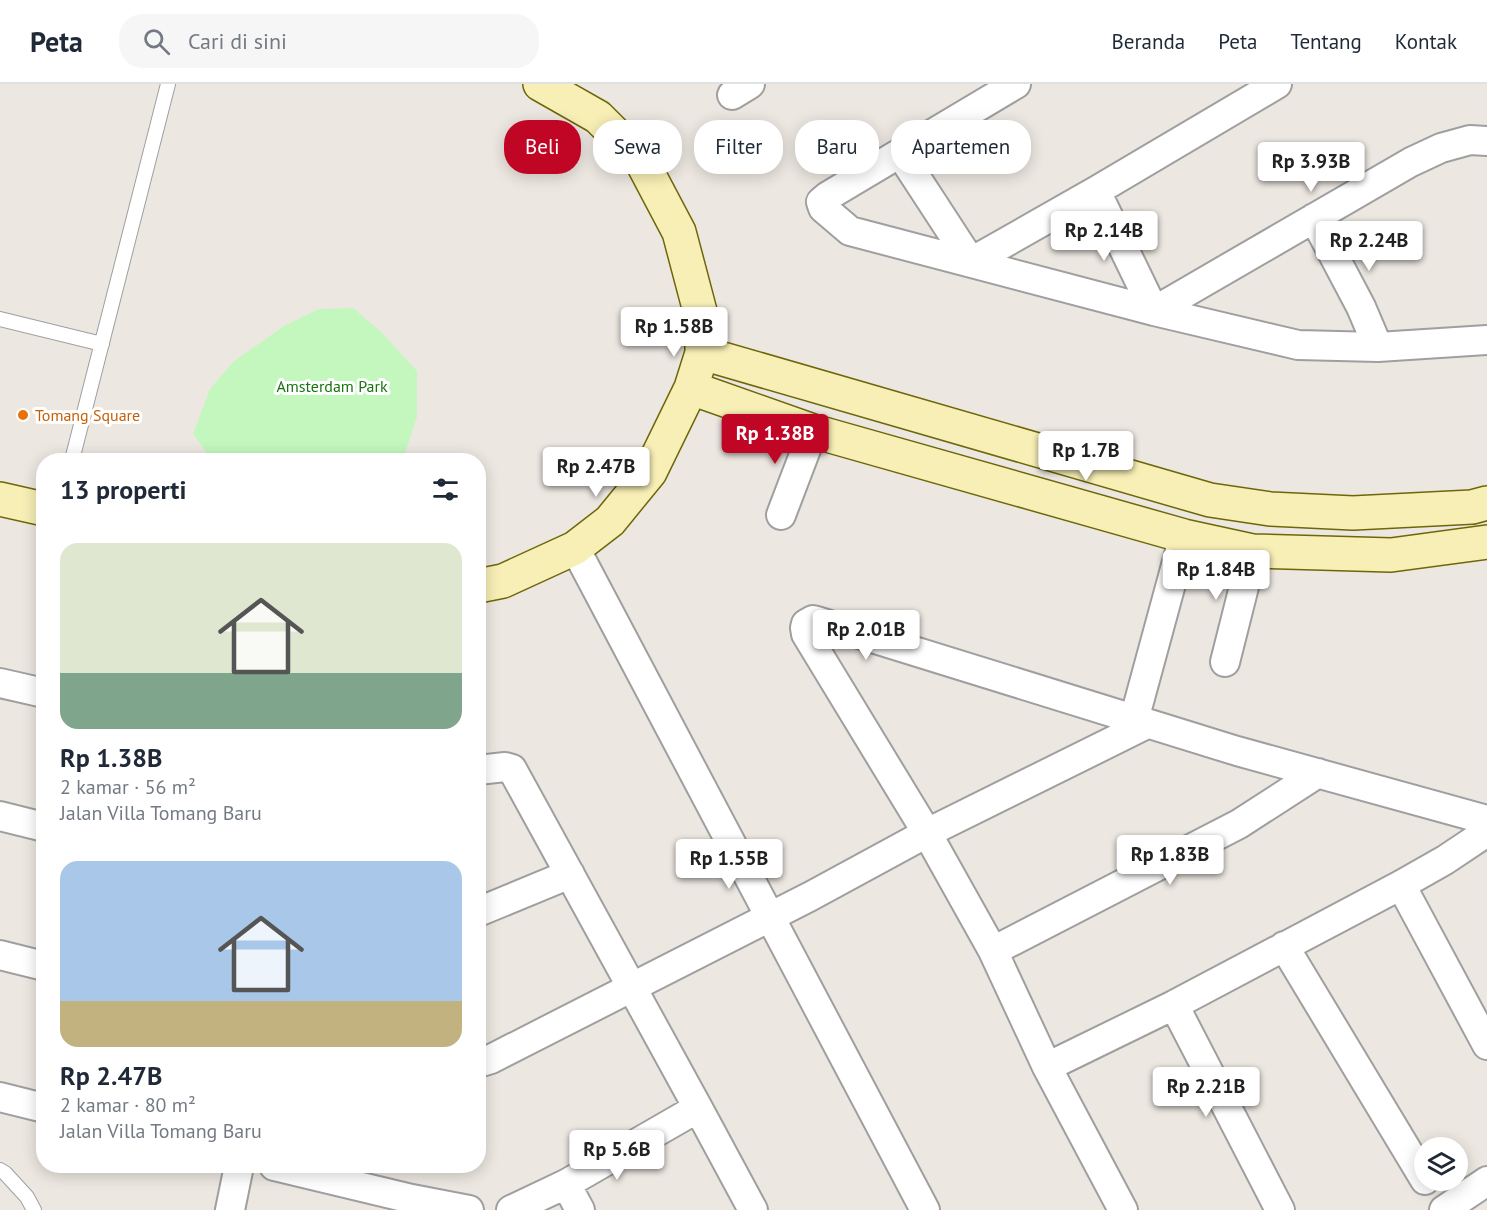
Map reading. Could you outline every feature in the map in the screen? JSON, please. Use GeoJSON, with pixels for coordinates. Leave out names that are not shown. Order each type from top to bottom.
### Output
{"type":"FeatureCollection","features":[{"type":"Feature","properties":{"kind":"street"},"geometry":{"type":"LineString","coordinates":[[486,584],[503,581],[575,548],[610,521],[650,472],[691,388],[702,353],[702,319],[679,232],[641,160],[598,117],[540,84]]}},
{"type":"Feature","properties":{"kind":"street"},"geometry":{"type":"LineString","coordinates":[[955,120],[1016,84]]}},
{"type":"Feature","properties":{"kind":"street"},"geometry":{"type":"LineString","coordinates":[[971,262],[1276,84]]}},
{"type":"Feature","properties":{"kind":"street"},"geometry":{"type":"LineString","coordinates":[[1154,311],[1411,162],[1441,148],[1470,140],[1487,141]]}},
{"type":"Feature","properties":{"kind":"street"},"geometry":{"type":"LineString","coordinates":[[891,158],[828,196],[821,202],[823,208],[850,231],[1154,311],[1298,345],[1378,347],[1487,340]]}},
{"type":"Feature","properties":{"kind":"street"},"geometry":{"type":"LineString","coordinates":[[914,174],[971,262]]}},
{"type":"Feature","properties":{"kind":"street"},"geometry":{"type":"LineString","coordinates":[[1096,191],[1154,311]]}},
{"type":"Feature","properties":{"kind":"street"},"geometry":{"type":"LineString","coordinates":[[1314,218],[1361,307],[1378,347]]}},
{"type":"Feature","properties":{"kind":"street"},"geometry":{"type":"LineString","coordinates":[[702,353],[1210,500],[1270,509],[1353,513],[1472,507],[1487,503]]}},
{"type":"Feature","properties":{"kind":"street"},"geometry":{"type":"LineString","coordinates":[[691,388],[813,431],[1184,536],[1253,551],[1390,555],[1487,542]]}},
{"type":"Feature","properties":{"kind":"street"},"geometry":{"type":"LineString","coordinates":[[781,515],[813,431]]}},
{"type":"Feature","properties":{"kind":"street"},"geometry":{"type":"LineString","coordinates":[[0,499],[36,507]]}},
{"type":"Feature","properties":{"kind":"street"},"geometry":{"type":"LineString","coordinates":[[486,1061],[633,988],[1141,722],[1184,536]]}},
{"type":"Feature","properties":{"kind":"street"},"geometry":{"type":"LineString","coordinates":[[575,548],[925,1210]]}},
{"type":"Feature","properties":{"kind":"street"},"geometry":{"type":"LineString","coordinates":[[1225,662],[1253,551]]}},
{"type":"Feature","properties":{"kind":"street"},"geometry":{"type":"LineString","coordinates":[[1123,1210],[1047,1067],[993,951],[927,833],[806,634],[805,628],[809,621],[818,621],[1237,751],[1487,820]]}},
{"type":"Feature","properties":{"kind":"street"},"geometry":{"type":"LineString","coordinates":[[1,689],[36,692]]}},
{"type":"Feature","properties":{"kind":"street"},"geometry":{"type":"LineString","coordinates":[[486,769],[506,767],[512,770],[753,1210]]}},
{"type":"Feature","properties":{"kind":"street"},"geometry":{"type":"LineString","coordinates":[[993,951],[1239,824],[1318,773]]}},
{"type":"Feature","properties":{"kind":"street"},"geometry":{"type":"LineString","coordinates":[[0,816],[36,825]]}},
{"type":"Feature","properties":{"kind":"street"},"geometry":{"type":"LineString","coordinates":[[1047,1067],[1174,1005],[1401,885],[1445,860],[1487,832]]}},
{"type":"Feature","properties":{"kind":"street"},"geometry":{"type":"LineString","coordinates":[[486,909],[570,874]]}},
{"type":"Feature","properties":{"kind":"street"},"geometry":{"type":"LineString","coordinates":[[1401,885],[1487,1045]]}},
{"type":"Feature","properties":{"kind":"street"},"geometry":{"type":"LineString","coordinates":[[1284,946],[1414,1162]]}},
{"type":"Feature","properties":{"kind":"street"},"geometry":{"type":"LineString","coordinates":[[0,955],[36,964]]}},
{"type":"Feature","properties":{"kind":"street"},"geometry":{"type":"LineString","coordinates":[[1174,1005],[1280,1210]]}},
{"type":"Feature","properties":{"kind":"street"},"geometry":{"type":"LineString","coordinates":[[0,1097],[36,1106]]}},
{"type":"Feature","properties":{"kind":"street"},"geometry":{"type":"LineString","coordinates":[[511,1210],[566,1184],[698,1108]]}},
{"type":"Feature","properties":{"kind":"street"},"geometry":{"type":"LineString","coordinates":[[230,1210],[238,1173]]}},
{"type":"Feature","properties":{"kind":"street"},"geometry":{"type":"LineString","coordinates":[[299,1173],[414,1205],[469,1210]]}},
{"type":"Feature","properties":{"kind":"street"},"geometry":{"type":"LineString","coordinates":[[1432,1191],[1444,1210],[1487,1181]]}},
{"type":"Feature","properties":{"kind":"street"},"geometry":{"type":"LineString","coordinates":[[566,1184],[580,1210]]}},
{"type":"Feature","properties":{"kind":"lane"},"geometry":{"type":"LineString","coordinates":[[74,453],[168,84]]}},
{"type":"Feature","properties":{"kind":"lane"},"geometry":{"type":"LineString","coordinates":[[0,319],[102,344]]}},
{"type":"Feature","properties":{"kind":"lane"},"geometry":{"type":"LineString","coordinates":[[0,1170],[27,1197],[34,1210]]}},
{"type":"Feature","properties":{"kind":"green space","name":"Amsterdam Park"},"geometry":{"type":"Polygon","coordinates":[[[353,308],[382,333],[417,371],[417,417],[405,453],[207,453],[193,434],[210,389],[233,362],[284,326],[319,309],[353,308]]]}},
{"type":"Feature","properties":{"kind":"place","name":"Tomang Square"},"geometry":{"type":"Point","coordinates":[23,415]}}]}
